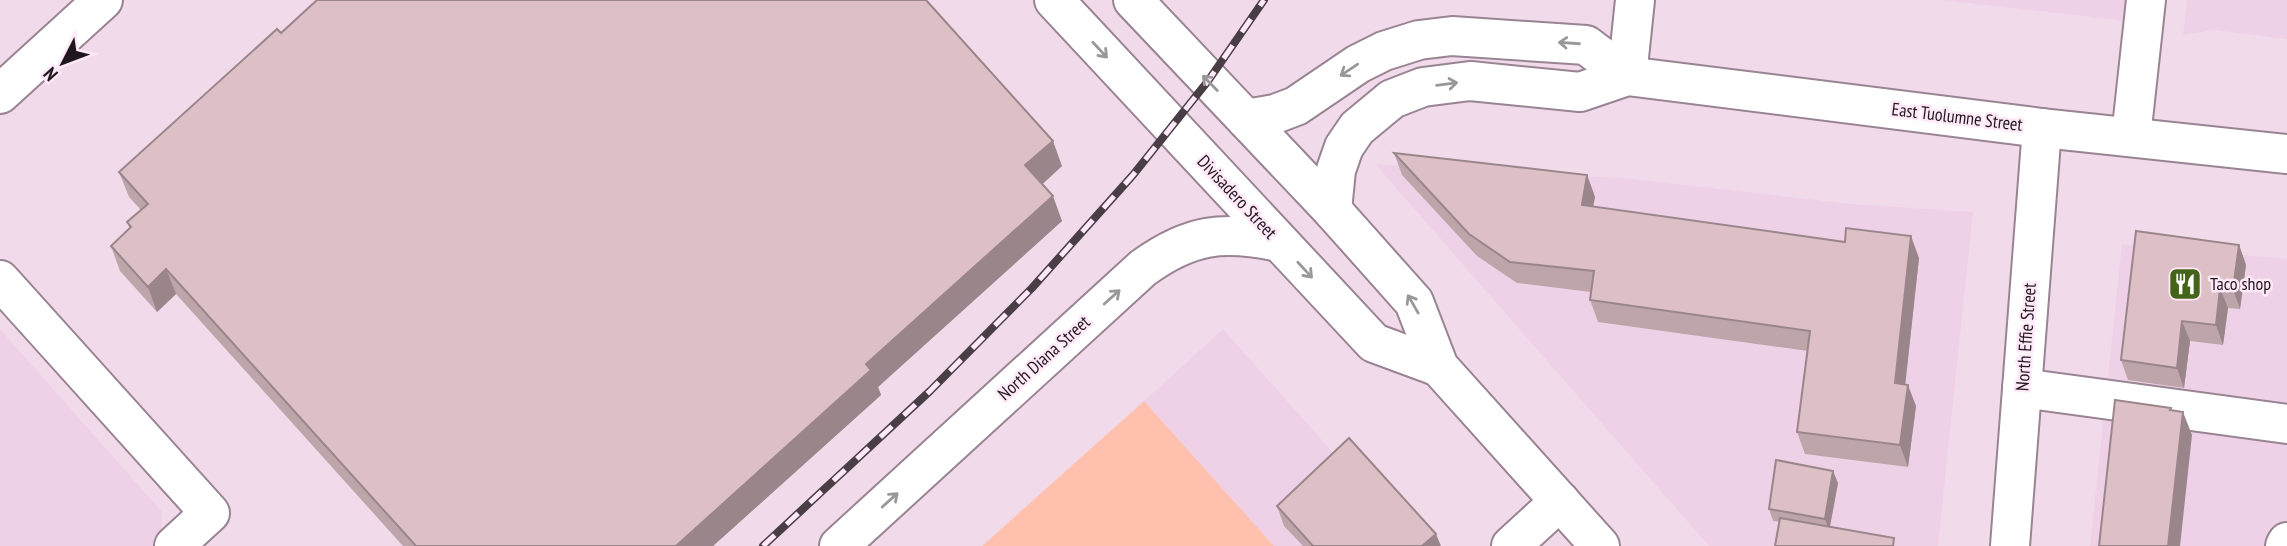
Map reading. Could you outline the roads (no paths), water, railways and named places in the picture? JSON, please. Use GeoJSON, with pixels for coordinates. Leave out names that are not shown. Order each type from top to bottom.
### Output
{"type":"FeatureCollection","features":[{"type":"Feature","properties":{"kind":"street"},"geometry":{"type":"LineString","coordinates":[[0,94],[103,0]]}},
{"type":"Feature","properties":{"kind":"street","name":"Divisadero Street"},"geometry":{"type":"LineString","coordinates":[[1054,0],[1374,344],[1440,367]]}},
{"type":"Feature","properties":{"kind":"street","name":"Divisadero Street"},"geometry":{"type":"LineString","coordinates":[[1133,0],[1332,210],[1414,302],[1440,367],[1600,546]]}},
{"type":"Feature","properties":{"kind":"street"},"geometry":{"type":"LineString","coordinates":[[1627,76],[1635,0]]}},
{"type":"Feature","properties":{"kind":"street"},"geometry":{"type":"LineString","coordinates":[[2131,137],[2146,0]]}},
{"type":"Feature","properties":{"kind":"street","name":"East Tuolumne Street"},"geometry":{"type":"LineString","coordinates":[[1246,119],[1275,114],[1296,106],[1358,64],[1384,51],[1419,40],[1452,36],[1586,45],[1627,76]]}},
{"type":"Feature","properties":{"kind":"street","name":"East Tuolumne Street"},"geometry":{"type":"LineString","coordinates":[[1332,210],[1336,170],[1344,147],[1357,128],[1392,99],[1423,87],[1470,81],[1580,92],[1627,76],[2042,128],[2287,154]]}},
{"type":"Feature","properties":{"kind":"street","name":"North Effie Street"},"geometry":{"type":"LineString","coordinates":[[2010,546],[2042,128]]}},
{"type":"Feature","properties":{"kind":"street","name":"North Diana Street"},"geometry":{"type":"LineString","coordinates":[[839,546],[1160,255],[1193,239],[1220,234],[1279,242]]}},
{"type":"Feature","properties":{"kind":"street"},"geometry":{"type":"LineString","coordinates":[[0,279],[210,513],[174,546]]}},
{"type":"Feature","properties":{"kind":"street"},"geometry":{"type":"LineString","coordinates":[[2022,388],[2287,424]]}},
{"type":"Feature","properties":{"kind":"street"},"geometry":{"type":"LineString","coordinates":[[1511,546],[1560,501]]}},
{"type":"Feature","properties":{"kind":"railway"},"geometry":{"type":"LineString","coordinates":[[763,546],[930,391],[1032,288],[1133,175],[1208,81],[1264,0]]}},
{"type":"Feature","properties":{"kind":"place","name":"Taco shop"},"geometry":{"type":"Point","coordinates":[2185,284]}}]}
